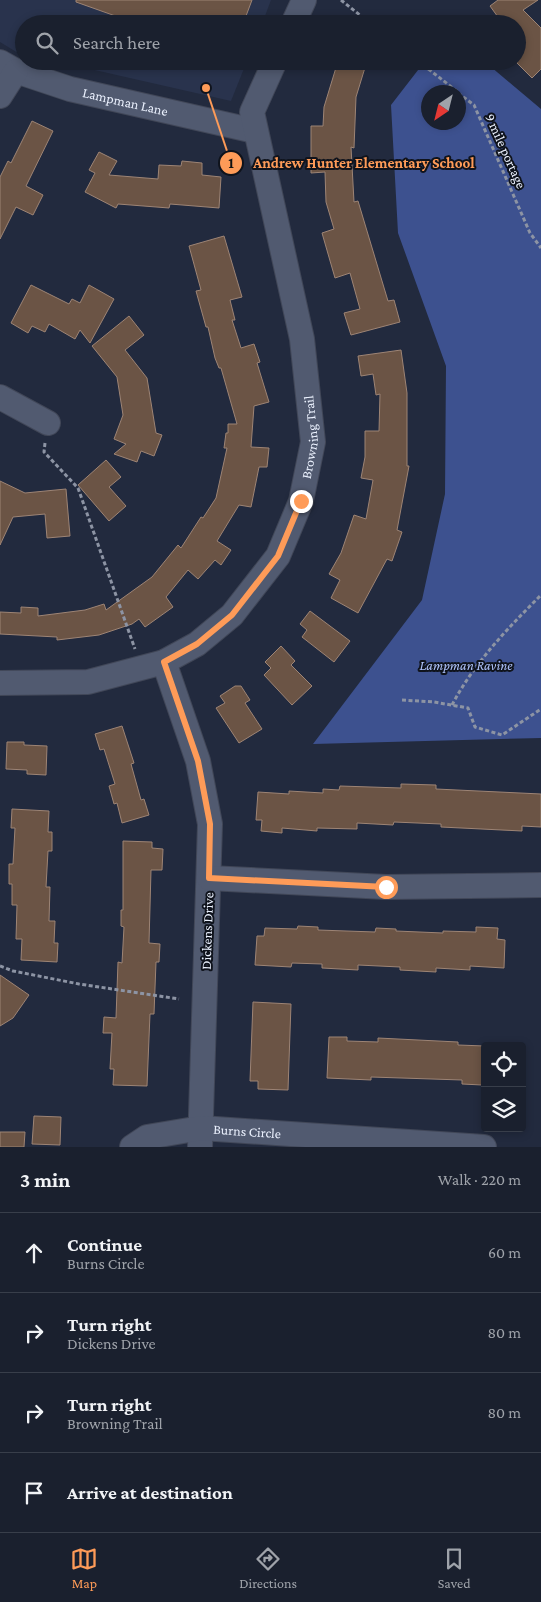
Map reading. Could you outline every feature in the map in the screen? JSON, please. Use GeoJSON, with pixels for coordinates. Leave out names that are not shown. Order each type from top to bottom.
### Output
{"type":"FeatureCollection","features":[{"type":"Feature","properties":{"kind":"street"},"geometry":{"type":"LineString","coordinates":[[297,15],[304,0]]}},
{"type":"Feature","properties":{"kind":"street"},"geometry":{"type":"LineString","coordinates":[[0,96],[8,66]]}},
{"type":"Feature","properties":{"kind":"street","name":"Lampman Lane"},"geometry":{"type":"LineString","coordinates":[[18,70],[70,90],[255,131]]}},
{"type":"Feature","properties":{"kind":"street","name":"Browning Trail"},"geometry":{"type":"LineString","coordinates":[[0,683],[88,682],[164,662],[197,644],[232,615],[278,556],[301,501],[313,442],[302,339],[252,112],[271,70]]}},
{"type":"Feature","properties":{"kind":"street"},"geometry":{"type":"LineString","coordinates":[[0,397],[48,423]]}},
{"type":"Feature","properties":{"kind":"street","name":"Dickens Drive"},"geometry":{"type":"LineString","coordinates":[[164,662],[198,761],[210,824],[201,1138]]}},
{"type":"Feature","properties":{"kind":"street"},"geometry":{"type":"LineString","coordinates":[[209,878],[386,887],[541,885]]}},
{"type":"Feature","properties":{"kind":"street","name":"Burns Circle"},"geometry":{"type":"LineString","coordinates":[[132,1147],[148,1137],[484,1147]]}},
{"type":"Feature","properties":{"kind":"path"},"geometry":{"type":"LineString","coordinates":[[341,0],[360,15]]}},
{"type":"Feature","properties":{"kind":"path","name":"9 mile portage"},"geometry":{"type":"LineString","coordinates":[[429,70],[448,85]]}},
{"type":"Feature","properties":{"kind":"path","name":"9 mile portage"},"geometry":{"type":"LineString","coordinates":[[466,99],[474,105],[530,233],[541,248]]}},
{"type":"Feature","properties":{"kind":"path"},"geometry":{"type":"LineString","coordinates":[[48,423],[44,452],[78,488],[142,668]]}},
{"type":"Feature","properties":{"kind":"path"},"geometry":{"type":"LineString","coordinates":[[452,705],[458,693],[496,641],[541,595]]}},
{"type":"Feature","properties":{"kind":"path"},"geometry":{"type":"LineString","coordinates":[[402,700],[468,708],[475,727],[502,735],[541,709]]}},
{"type":"Feature","properties":{"kind":"path"},"geometry":{"type":"LineString","coordinates":[[0,966],[13,971],[79,984],[179,999]]}},
{"type":"Feature","properties":{"kind":"shaded area"},"geometry":{"type":"Polygon","coordinates":[[[0,0],[271,0],[265,15],[15,15],[15,51],[0,42],[0,0]]]}},
{"type":"Feature","properties":{"kind":"shaded area"},"geometry":{"type":"Polygon","coordinates":[[[95,70],[243,70],[231,101],[95,70]]]}},
{"type":"Feature","properties":{"kind":"green space","name":"Lampman Ravine"},"geometry":{"type":"Polygon","coordinates":[[[418,70],[495,70],[541,109],[541,738],[313,744],[422,600],[445,494],[446,366],[398,233],[391,105],[418,70]]]}},
{"type":"Feature","properties":{"kind":"building"},"geometry":{"type":"Polygon","coordinates":[[[76,0],[252,0],[246,15],[113,15],[76,2],[76,0]]]}},
{"type":"Feature","properties":{"kind":"building"},"geometry":{"type":"Polygon","coordinates":[[[498,0],[538,0],[523,10],[541,28],[541,69],[532,78],[524,70],[526,70],[526,15],[496,15],[490,6],[498,0]]]}},
{"type":"Feature","properties":{"kind":"building"},"geometry":{"type":"Polygon","coordinates":[[[335,70],[364,70],[356,97],[354,148],[351,147],[354,202],[358,201],[388,301],[394,300],[400,322],[351,335],[344,313],[360,309],[350,273],[335,278],[322,233],[334,229],[326,202],[325,172],[311,173],[311,126],[323,126],[324,107],[335,70]]]}},
{"type":"Feature","properties":{"kind":"building"},"geometry":{"type":"Polygon","coordinates":[[[32,121],[53,131],[26,186],[43,195],[33,215],[16,207],[0,239],[0,177],[8,161],[11,163],[32,121]]]}},
{"type":"Feature","properties":{"kind":"building"},"geometry":{"type":"Polygon","coordinates":[[[99,152],[117,161],[109,175],[158,179],[159,165],[181,166],[182,161],[202,163],[202,175],[221,177],[219,208],[170,204],[169,208],[118,204],[116,208],[85,192],[95,173],[89,170],[99,152]]]}},
{"type":"Feature","properties":{"kind":"building"},"geometry":{"type":"Polygon","coordinates":[[[224,236],[242,297],[230,300],[235,320],[232,320],[241,348],[254,344],[260,362],[257,363],[269,402],[254,406],[251,447],[269,448],[267,467],[259,467],[251,507],[239,505],[217,541],[231,550],[221,565],[215,560],[198,579],[188,570],[166,597],[173,607],[145,627],[139,619],[132,624],[99,635],[57,640],[57,637],[0,634],[0,612],[21,613],[21,607],[38,608],[38,616],[85,610],[104,604],[106,610],[152,577],[178,545],[181,548],[216,498],[227,448],[224,448],[228,424],[237,424],[221,368],[219,368],[215,358],[208,327],[206,327],[196,291],[201,290],[189,246],[224,236]]]}},
{"type":"Feature","properties":{"kind":"building"},"geometry":{"type":"Polygon","coordinates":[[[31,285],[69,304],[72,299],[80,303],[89,285],[114,299],[90,343],[80,330],[75,339],[49,324],[45,332],[32,326],[28,333],[11,323],[31,285]]]}},
{"type":"Feature","properties":{"kind":"building"},"geometry":{"type":"Polygon","coordinates":[[[129,316],[144,335],[125,350],[147,378],[156,433],[162,435],[154,456],[141,451],[137,462],[114,454],[126,444],[114,439],[123,415],[117,377],[92,346],[129,316]]]}},
{"type":"Feature","properties":{"kind":"building"},"geometry":{"type":"Polygon","coordinates":[[[401,350],[407,393],[407,466],[409,466],[397,530],[402,532],[392,561],[387,559],[358,613],[331,598],[340,580],[329,574],[341,553],[354,515],[366,519],[373,480],[361,478],[365,457],[365,431],[379,431],[380,394],[376,395],[373,374],[361,376],[358,356],[401,350]]]}},
{"type":"Feature","properties":{"kind":"building"},"geometry":{"type":"Polygon","coordinates":[[[106,460],[121,477],[109,487],[126,506],[109,521],[78,485],[106,460]]]}},
{"type":"Feature","properties":{"kind":"building"},"geometry":{"type":"Polygon","coordinates":[[[0,481],[25,493],[66,489],[70,536],[47,538],[45,514],[13,517],[0,545],[0,481]]]}},
{"type":"Feature","properties":{"kind":"building"},"geometry":{"type":"Polygon","coordinates":[[[310,611],[350,641],[334,662],[302,637],[307,630],[300,624],[310,611]]]}},
{"type":"Feature","properties":{"kind":"building"},"geometry":{"type":"Polygon","coordinates":[[[281,646],[295,661],[291,665],[312,686],[292,705],[264,675],[271,668],[265,662],[281,646]]]}},
{"type":"Feature","properties":{"kind":"building"},"geometry":{"type":"Polygon","coordinates":[[[235,686],[241,686],[250,700],[245,703],[262,729],[239,743],[216,708],[225,703],[220,696],[235,686]]]}},
{"type":"Feature","properties":{"kind":"building"},"geometry":{"type":"Polygon","coordinates":[[[122,726],[134,763],[131,764],[141,800],[144,799],[149,815],[122,823],[117,803],[114,804],[109,786],[115,784],[104,749],[100,750],[95,734],[122,726]]]}},
{"type":"Feature","properties":{"kind":"building"},"geometry":{"type":"Polygon","coordinates":[[[7,742],[24,742],[24,745],[47,746],[46,775],[27,774],[27,770],[6,769],[7,742]]]}},
{"type":"Feature","properties":{"kind":"building"},"geometry":{"type":"Polygon","coordinates":[[[401,784],[436,785],[436,789],[541,794],[541,827],[522,826],[522,831],[441,827],[441,824],[394,822],[393,825],[357,823],[357,829],[317,828],[317,831],[282,828],[282,833],[261,831],[262,820],[256,820],[258,792],[289,794],[289,791],[323,793],[323,789],[339,790],[340,786],[401,788],[401,784]]]}},
{"type":"Feature","properties":{"kind":"building"},"geometry":{"type":"Polygon","coordinates":[[[12,809],[49,811],[48,832],[52,832],[52,851],[48,851],[46,887],[50,887],[49,921],[55,921],[54,943],[58,943],[57,962],[21,960],[22,939],[16,939],[17,905],[12,905],[12,884],[9,884],[9,864],[13,864],[15,828],[11,828],[12,809]]]}},
{"type":"Feature","properties":{"kind":"building"},"geometry":{"type":"Polygon","coordinates":[[[123,841],[152,842],[152,848],[163,849],[162,870],[151,870],[149,943],[160,944],[159,962],[156,962],[154,1014],[150,1014],[147,1086],[113,1085],[114,1069],[110,1069],[112,1033],[103,1033],[104,1017],[116,1018],[118,962],[122,963],[124,927],[121,926],[121,910],[123,910],[123,841]]]}},
{"type":"Feature","properties":{"kind":"building"},"geometry":{"type":"Polygon","coordinates":[[[298,926],[318,927],[318,930],[375,932],[376,928],[396,929],[396,931],[443,933],[443,931],[476,932],[476,927],[498,928],[497,939],[505,940],[504,968],[470,966],[470,970],[436,968],[436,972],[400,970],[400,967],[358,965],[358,970],[322,968],[322,964],[292,963],[291,967],[255,965],[257,936],[264,936],[265,928],[297,929],[298,926]]]}},
{"type":"Feature","properties":{"kind":"building"},"geometry":{"type":"Polygon","coordinates":[[[0,975],[29,995],[13,1018],[0,1026],[0,975]]]}},
{"type":"Feature","properties":{"kind":"building"},"geometry":{"type":"Polygon","coordinates":[[[253,1002],[291,1004],[288,1090],[258,1089],[258,1081],[250,1081],[253,1002]]]}},
{"type":"Feature","properties":{"kind":"building"},"geometry":{"type":"Polygon","coordinates":[[[329,1037],[347,1037],[347,1041],[378,1042],[378,1038],[458,1042],[458,1045],[481,1046],[481,1085],[462,1084],[462,1080],[371,1077],[371,1080],[327,1078],[329,1037]]]}},
{"type":"Feature","properties":{"kind":"building"},"geometry":{"type":"Polygon","coordinates":[[[34,1116],[61,1117],[60,1145],[32,1144],[34,1116]]]}},
{"type":"Feature","properties":{"kind":"building"},"geometry":{"type":"Polygon","coordinates":[[[0,1132],[25,1132],[24,1147],[0,1147],[0,1132]]]}},
{"type":"Feature","properties":{"kind":"place","name":"Andrew Hunter Elementary School"},"geometry":{"type":"Point","coordinates":[206,88]}},
{"type":"Feature","properties":{"kind":"route"},"geometry":{"type":"LineString","coordinates":[[301,501],[278,556],[232,615],[197,644],[164,662],[198,761],[210,824],[209,878],[386,887]]}}]}
